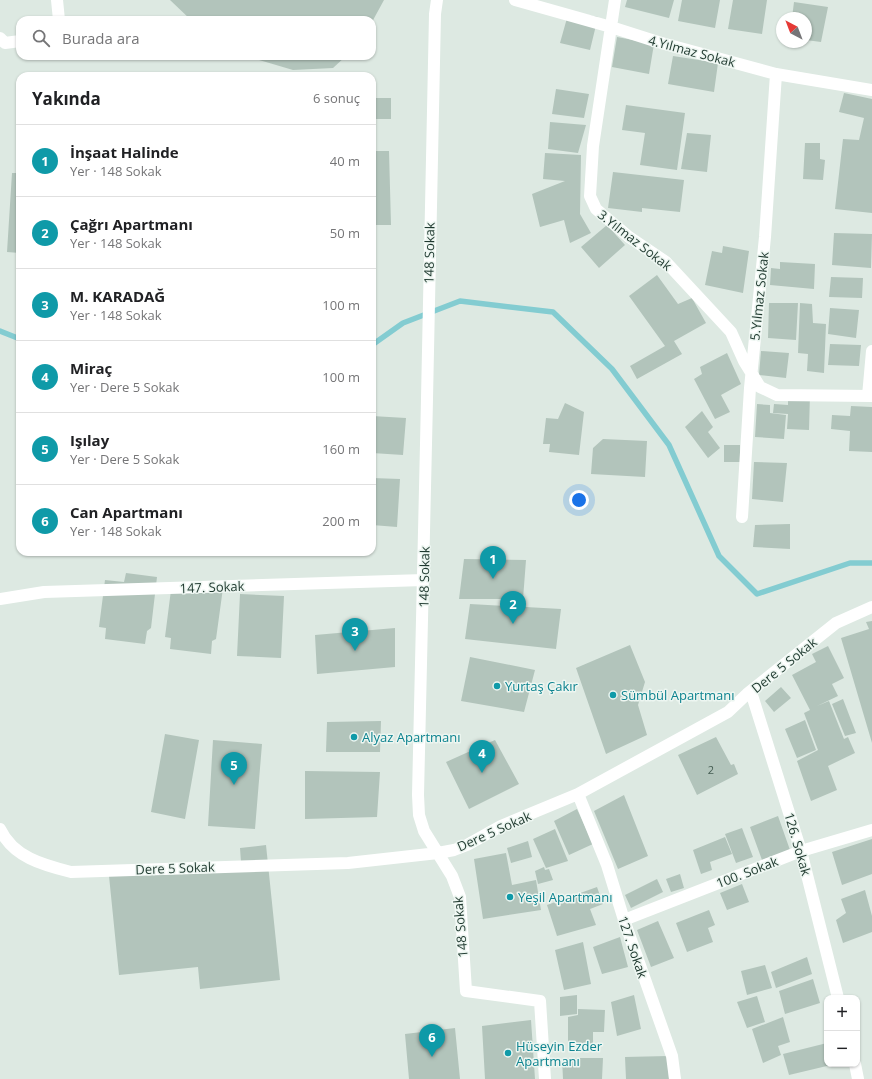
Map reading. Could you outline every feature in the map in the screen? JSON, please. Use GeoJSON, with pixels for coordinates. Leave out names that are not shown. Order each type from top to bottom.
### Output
{"type":"FeatureCollection","features":[{"type":"Feature","properties":{"kind":"street"},"geometry":{"type":"LineString","coordinates":[[57,0],[58,16]]}},
{"type":"Feature","properties":{"kind":"street","name":"148 Sokak"},"geometry":{"type":"LineString","coordinates":[[437,0],[435,14],[428,299],[424,580],[418,795],[419,815],[424,831],[452,876],[460,897],[466,991],[540,1001],[545,1079]]}},
{"type":"Feature","properties":{"kind":"street","name":"4.Yılmaz Sokak"},"geometry":{"type":"LineString","coordinates":[[515,0],[658,42],[776,74],[872,90]]}},
{"type":"Feature","properties":{"kind":"street","name":"3.Yılmaz Sokak"},"geometry":{"type":"LineString","coordinates":[[615,0],[593,146],[590,196],[596,209],[629,237],[666,262],[731,332],[751,375],[760,387],[777,395],[870,396]]}},
{"type":"Feature","properties":{"kind":"street"},"geometry":{"type":"LineString","coordinates":[[0,38],[5,43],[16,42]]}},
{"type":"Feature","properties":{"kind":"street","name":"5.Yılmaz Sokak"},"geometry":{"type":"LineString","coordinates":[[742,517],[751,375],[765,237],[776,74]]}},
{"type":"Feature","properties":{"kind":"street"},"geometry":{"type":"LineString","coordinates":[[870,396],[872,351]]}},
{"type":"Feature","properties":{"kind":"street","name":"147. Sokak"},"geometry":{"type":"LineString","coordinates":[[0,598],[44,592],[424,580]]}},
{"type":"Feature","properties":{"kind":"street","name":"Dere 5 Sokak"},"geometry":{"type":"LineString","coordinates":[[0,829],[3,835],[16,850],[32,860],[71,872],[348,863],[438,853],[467,845],[501,826],[578,794],[728,712],[836,623],[872,607]]}},
{"type":"Feature","properties":{"kind":"street","name":"126. Sokak"},"geometry":{"type":"LineString","coordinates":[[751,692],[801,851],[837,995]]}},
{"type":"Feature","properties":{"kind":"street","name":"127. Sokak"},"geometry":{"type":"LineString","coordinates":[[578,794],[607,865],[624,920],[672,1056],[675,1079]]}},
{"type":"Feature","properties":{"kind":"street","name":"100. Sokak"},"geometry":{"type":"LineString","coordinates":[[624,920],[801,851],[872,830]]}},
{"type":"Feature","properties":{"kind":"street"},"geometry":{"type":"LineString","coordinates":[[856,1067],[858,1079]]}},
{"type":"Feature","properties":{"kind":"building"},"geometry":{"type":"Polygon","coordinates":[[[170,0],[384,0],[375,16],[187,16],[170,0]]]}},
{"type":"Feature","properties":{"kind":"building"},"geometry":{"type":"Polygon","coordinates":[[[627,0],[674,0],[669,18],[625,7],[627,0]]]}},
{"type":"Feature","properties":{"kind":"building"},"geometry":{"type":"Polygon","coordinates":[[[682,0],[720,0],[715,28],[678,21],[682,0]]]}},
{"type":"Feature","properties":{"kind":"building"},"geometry":{"type":"Polygon","coordinates":[[[733,0],[767,0],[762,34],[728,29],[733,0]]]}},
{"type":"Feature","properties":{"kind":"building"},"geometry":{"type":"Polygon","coordinates":[[[794,2],[828,7],[821,42],[812,41],[812,12],[793,12],[794,2]]]}},
{"type":"Feature","properties":{"kind":"building"},"geometry":{"type":"Polygon","coordinates":[[[569,11],[598,17],[590,50],[560,43],[569,11]]]}},
{"type":"Feature","properties":{"kind":"building"},"geometry":{"type":"Polygon","coordinates":[[[617,37],[654,44],[649,74],[612,67],[617,37]]]}},
{"type":"Feature","properties":{"kind":"building"},"geometry":{"type":"Polygon","coordinates":[[[673,56],[718,63],[714,92],[668,84],[673,56]]]}},
{"type":"Feature","properties":{"kind":"building"},"geometry":{"type":"Polygon","coordinates":[[[259,60],[342,60],[333,68],[293,70],[259,60]]]}},
{"type":"Feature","properties":{"kind":"building"},"geometry":{"type":"Polygon","coordinates":[[[556,89],[589,94],[584,118],[552,114],[556,89]]]}},
{"type":"Feature","properties":{"kind":"building"},"geometry":{"type":"Polygon","coordinates":[[[844,93],[872,99],[872,213],[835,209],[843,139],[859,140],[864,118],[839,112],[844,93]]]}},
{"type":"Feature","properties":{"kind":"building"},"geometry":{"type":"Polygon","coordinates":[[[376,98],[391,98],[391,119],[376,119],[376,98]]]}},
{"type":"Feature","properties":{"kind":"building"},"geometry":{"type":"Polygon","coordinates":[[[626,105],[685,113],[677,170],[640,165],[645,133],[622,130],[626,105]]]}},
{"type":"Feature","properties":{"kind":"building"},"geometry":{"type":"Polygon","coordinates":[[[550,122],[586,125],[578,153],[548,149],[550,122]]]}},
{"type":"Feature","properties":{"kind":"building"},"geometry":{"type":"Polygon","coordinates":[[[687,133],[711,135],[707,172],[681,169],[687,133]]]}},
{"type":"Feature","properties":{"kind":"building"},"geometry":{"type":"Polygon","coordinates":[[[805,143],[820,143],[820,159],[825,160],[823,180],[803,179],[805,143]]]}},
{"type":"Feature","properties":{"kind":"building"},"geometry":{"type":"Polygon","coordinates":[[[376,151],[389,151],[391,225],[376,225],[376,151]]]}},
{"type":"Feature","properties":{"kind":"building"},"geometry":{"type":"Polygon","coordinates":[[[545,153],[581,155],[580,214],[591,233],[570,243],[564,220],[540,227],[532,194],[565,181],[543,179],[545,153]]]}},
{"type":"Feature","properties":{"kind":"building"},"geometry":{"type":"Polygon","coordinates":[[[613,172],[684,180],[680,212],[642,208],[642,212],[608,208],[613,172]]]}},
{"type":"Feature","properties":{"kind":"building"},"geometry":{"type":"Polygon","coordinates":[[[12,173],[16,173],[16,253],[7,252],[12,173]]]}},
{"type":"Feature","properties":{"kind":"building"},"geometry":{"type":"Polygon","coordinates":[[[607,225],[625,245],[599,268],[581,247],[607,225]]]}},
{"type":"Feature","properties":{"kind":"building"},"geometry":{"type":"Polygon","coordinates":[[[834,233],[872,234],[871,268],[832,265],[834,233]]]}},
{"type":"Feature","properties":{"kind":"building"},"geometry":{"type":"Polygon","coordinates":[[[723,246],[749,251],[743,293],[705,285],[712,251],[722,253],[723,246]]]}},
{"type":"Feature","properties":{"kind":"building"},"geometry":{"type":"Polygon","coordinates":[[[780,262],[815,264],[814,289],[770,285],[771,268],[780,269],[780,262]]]}},
{"type":"Feature","properties":{"kind":"building"},"geometry":{"type":"Polygon","coordinates":[[[657,275],[678,304],[692,298],[706,323],[674,341],[682,354],[637,379],[630,366],[665,346],[629,296],[657,275]]]}},
{"type":"Feature","properties":{"kind":"building"},"geometry":{"type":"Polygon","coordinates":[[[831,277],[863,278],[862,298],[829,297],[831,277]]]}},
{"type":"Feature","properties":{"kind":"building"},"geometry":{"type":"Polygon","coordinates":[[[769,303],[798,303],[796,340],[768,338],[769,303]]]}},
{"type":"Feature","properties":{"kind":"building"},"geometry":{"type":"Polygon","coordinates":[[[800,303],[812,304],[813,323],[826,324],[824,373],[807,371],[808,354],[798,353],[800,303]]]}},
{"type":"Feature","properties":{"kind":"building"},"geometry":{"type":"Polygon","coordinates":[[[830,308],[859,310],[856,338],[828,334],[830,308]]]}},
{"type":"Feature","properties":{"kind":"building"},"geometry":{"type":"Polygon","coordinates":[[[830,344],[861,345],[859,366],[828,365],[830,344]]]}},
{"type":"Feature","properties":{"kind":"building"},"geometry":{"type":"Polygon","coordinates":[[[761,351],[789,353],[786,378],[759,375],[761,351]]]}},
{"type":"Feature","properties":{"kind":"building"},"geometry":{"type":"Polygon","coordinates":[[[727,353],[741,384],[721,395],[730,412],[715,419],[694,379],[702,374],[700,367],[727,353]]]}},
{"type":"Feature","properties":{"kind":"building"},"geometry":{"type":"Polygon","coordinates":[[[788,393],[810,394],[809,430],[787,429],[788,414],[773,413],[774,404],[788,405],[788,393]]]}},
{"type":"Feature","properties":{"kind":"building"},"geometry":{"type":"Polygon","coordinates":[[[565,403],[584,412],[579,455],[549,452],[550,444],[543,444],[546,418],[558,419],[565,403]]]}},
{"type":"Feature","properties":{"kind":"building"},"geometry":{"type":"Polygon","coordinates":[[[757,404],[770,405],[770,413],[786,415],[784,439],[755,437],[757,404]]]}},
{"type":"Feature","properties":{"kind":"building"},"geometry":{"type":"Polygon","coordinates":[[[851,406],[872,407],[872,452],[849,451],[850,431],[831,429],[832,415],[850,416],[851,406]]]}},
{"type":"Feature","properties":{"kind":"building"},"geometry":{"type":"Polygon","coordinates":[[[702,411],[713,427],[708,432],[720,448],[708,458],[685,427],[702,411]]]}},
{"type":"Feature","properties":{"kind":"building"},"geometry":{"type":"Polygon","coordinates":[[[376,416],[406,418],[403,455],[376,453],[376,416]]]}},
{"type":"Feature","properties":{"kind":"building"},"geometry":{"type":"Polygon","coordinates":[[[603,439],[647,441],[645,477],[591,474],[593,448],[603,439]]]}},
{"type":"Feature","properties":{"kind":"building"},"geometry":{"type":"Polygon","coordinates":[[[724,445],[740,445],[740,462],[724,462],[724,445]]]}},
{"type":"Feature","properties":{"kind":"building"},"geometry":{"type":"Polygon","coordinates":[[[754,462],[787,463],[783,502],[752,499],[754,462]]]}},
{"type":"Feature","properties":{"kind":"building"},"geometry":{"type":"Polygon","coordinates":[[[376,478],[400,479],[397,527],[376,525],[376,478]]]}},
{"type":"Feature","properties":{"kind":"building"},"geometry":{"type":"Polygon","coordinates":[[[790,524],[790,549],[753,547],[755,525],[790,524]]]}},
{"type":"Feature","properties":{"kind":"building"},"geometry":{"type":"Polygon","coordinates":[[[464,559],[526,560],[523,599],[459,599],[464,559]]]}},
{"type":"Feature","properties":{"kind":"building"},"geometry":{"type":"Polygon","coordinates":[[[126,573],[157,577],[151,628],[147,631],[145,644],[105,639],[106,628],[99,627],[105,580],[124,582],[126,573]]]}},
{"type":"Feature","properties":{"kind":"building"},"geometry":{"type":"Polygon","coordinates":[[[223,588],[216,639],[212,641],[211,654],[170,649],[171,638],[165,637],[171,590],[223,588]]]}},
{"type":"Feature","properties":{"kind":"building"},"geometry":{"type":"Polygon","coordinates":[[[240,594],[284,596],[281,658],[237,656],[240,594]]]}},
{"type":"Feature","properties":{"kind":"building"},"geometry":{"type":"Polygon","coordinates":[[[470,604],[561,609],[556,649],[465,639],[470,604]]]}},
{"type":"Feature","properties":{"kind":"building"},"geometry":{"type":"Polygon","coordinates":[[[872,621],[872,743],[841,638],[869,629],[866,622],[872,621]]]}},
{"type":"Feature","properties":{"kind":"building"},"geometry":{"type":"Polygon","coordinates":[[[395,628],[395,667],[317,674],[315,635],[395,628]]]}},
{"type":"Feature","properties":{"kind":"building","name":"Sümbül Apartmanı"},"geometry":{"type":"Polygon","coordinates":[[[630,645],[645,682],[638,705],[647,735],[606,754],[576,668],[630,645]]]}},
{"type":"Feature","properties":{"kind":"building"},"geometry":{"type":"Polygon","coordinates":[[[828,646],[844,678],[832,684],[838,696],[817,706],[829,701],[844,739],[848,737],[855,753],[828,766],[837,790],[811,801],[797,761],[818,750],[804,713],[810,710],[792,675],[816,662],[812,654],[828,646]]]}},
{"type":"Feature","properties":{"kind":"building","name":"Yurtaş Çakır"},"geometry":{"type":"Polygon","coordinates":[[[470,657],[535,670],[524,712],[461,701],[470,657]]]}},
{"type":"Feature","properties":{"kind":"building"},"geometry":{"type":"Polygon","coordinates":[[[781,687],[791,698],[774,712],[765,701],[781,687]]]}},
{"type":"Feature","properties":{"kind":"building"},"geometry":{"type":"Polygon","coordinates":[[[843,699],[856,733],[845,736],[832,704],[843,699]]]}},
{"type":"Feature","properties":{"kind":"building"},"geometry":{"type":"Polygon","coordinates":[[[805,720],[816,750],[797,758],[785,729],[805,720]]]}},
{"type":"Feature","properties":{"kind":"building","name":"Alyaz Apartmanı"},"geometry":{"type":"Polygon","coordinates":[[[381,721],[380,752],[326,752],[327,722],[381,721]]]}},
{"type":"Feature","properties":{"kind":"building"},"geometry":{"type":"Polygon","coordinates":[[[165,734],[199,740],[185,819],[151,812],[165,734]]]}},
{"type":"Feature","properties":{"kind":"building"},"geometry":{"type":"Polygon","coordinates":[[[716,737],[731,765],[734,764],[738,774],[697,795],[678,755],[716,737]]]}},
{"type":"Feature","properties":{"kind":"building"},"geometry":{"type":"Polygon","coordinates":[[[213,740],[262,744],[255,829],[208,826],[213,740]]]}},
{"type":"Feature","properties":{"kind":"building"},"geometry":{"type":"Polygon","coordinates":[[[495,740],[519,784],[469,809],[446,762],[495,740]]]}},
{"type":"Feature","properties":{"kind":"building"},"geometry":{"type":"Polygon","coordinates":[[[305,771],[380,772],[377,817],[305,819],[305,771]]]}},
{"type":"Feature","properties":{"kind":"building"},"geometry":{"type":"Polygon","coordinates":[[[624,795],[648,856],[618,869],[594,811],[624,795]]]}},
{"type":"Feature","properties":{"kind":"building"},"geometry":{"type":"Polygon","coordinates":[[[577,809],[593,844],[569,855],[554,821],[577,809]]]}},
{"type":"Feature","properties":{"kind":"building"},"geometry":{"type":"Polygon","coordinates":[[[778,816],[790,850],[762,860],[750,827],[778,816]]]}},
{"type":"Feature","properties":{"kind":"building"},"geometry":{"type":"Polygon","coordinates":[[[742,828],[753,857],[736,863],[725,834],[742,828]]]}},
{"type":"Feature","properties":{"kind":"building"},"geometry":{"type":"Polygon","coordinates":[[[555,829],[568,861],[546,868],[533,839],[555,829]]]}},
{"type":"Feature","properties":{"kind":"building"},"geometry":{"type":"Polygon","coordinates":[[[725,837],[732,854],[710,862],[712,870],[701,874],[693,850],[725,837]]]}},
{"type":"Feature","properties":{"kind":"building"},"geometry":{"type":"Polygon","coordinates":[[[872,839],[872,874],[842,885],[832,852],[872,839]]]}},
{"type":"Feature","properties":{"kind":"building"},"geometry":{"type":"Polygon","coordinates":[[[528,841],[532,857],[511,863],[507,848],[528,841]]]}},
{"type":"Feature","properties":{"kind":"building"},"geometry":{"type":"Polygon","coordinates":[[[266,845],[280,980],[200,989],[198,967],[119,975],[109,876],[241,862],[240,848],[266,845]]]}},
{"type":"Feature","properties":{"kind":"building","name":"Yeşil Apartmanı"},"geometry":{"type":"Polygon","coordinates":[[[506,853],[512,885],[536,880],[541,910],[483,919],[474,859],[506,853]]]}},
{"type":"Feature","properties":{"kind":"building"},"geometry":{"type":"Polygon","coordinates":[[[544,867],[545,870],[549,869],[553,880],[538,884],[535,871],[544,867]]]}},
{"type":"Feature","properties":{"kind":"building"},"geometry":{"type":"Polygon","coordinates":[[[680,874],[684,888],[671,892],[666,879],[680,874]]]}},
{"type":"Feature","properties":{"kind":"building"},"geometry":{"type":"Polygon","coordinates":[[[657,879],[663,892],[631,908],[625,895],[657,879]]]}},
{"type":"Feature","properties":{"kind":"building"},"geometry":{"type":"Polygon","coordinates":[[[742,884],[749,902],[727,910],[720,893],[742,884]]]}},
{"type":"Feature","properties":{"kind":"building"},"geometry":{"type":"Polygon","coordinates":[[[597,887],[603,904],[590,909],[596,925],[557,936],[547,905],[597,887]]]}},
{"type":"Feature","properties":{"kind":"building"},"geometry":{"type":"Polygon","coordinates":[[[865,890],[872,916],[872,932],[843,943],[836,920],[846,913],[841,899],[865,890]]]}},
{"type":"Feature","properties":{"kind":"building"},"geometry":{"type":"Polygon","coordinates":[[[709,910],[715,925],[708,928],[713,942],[687,952],[676,923],[709,910]]]}},
{"type":"Feature","properties":{"kind":"building"},"geometry":{"type":"Polygon","coordinates":[[[658,921],[674,958],[651,967],[637,930],[658,921]]]}},
{"type":"Feature","properties":{"kind":"building"},"geometry":{"type":"Polygon","coordinates":[[[620,937],[628,967],[602,974],[593,947],[620,937]]]}},
{"type":"Feature","properties":{"kind":"building"},"geometry":{"type":"Polygon","coordinates":[[[583,942],[591,984],[564,990],[555,950],[583,942]]]}},
{"type":"Feature","properties":{"kind":"building"},"geometry":{"type":"Polygon","coordinates":[[[807,957],[812,974],[776,988],[771,972],[807,957]]]}},
{"type":"Feature","properties":{"kind":"building"},"geometry":{"type":"Polygon","coordinates":[[[765,965],[772,988],[747,995],[741,971],[765,965]]]}},
{"type":"Feature","properties":{"kind":"building"},"geometry":{"type":"Polygon","coordinates":[[[813,979],[820,1003],[785,1014],[779,991],[813,979]]]}},
{"type":"Feature","properties":{"kind":"building"},"geometry":{"type":"Polygon","coordinates":[[[577,995],[577,1014],[560,1016],[560,997],[577,995]]]}},
{"type":"Feature","properties":{"kind":"building"},"geometry":{"type":"Polygon","coordinates":[[[634,995],[641,1029],[617,1036],[611,1002],[634,995]]]}},
{"type":"Feature","properties":{"kind":"building"},"geometry":{"type":"Polygon","coordinates":[[[757,996],[765,1022],[747,1028],[737,1002],[757,996]]]}},
{"type":"Feature","properties":{"kind":"building"},"geometry":{"type":"Polygon","coordinates":[[[578,1009],[605,1010],[604,1032],[593,1032],[593,1044],[568,1042],[568,1017],[578,1015],[578,1009]]]}},
{"type":"Feature","properties":{"kind":"building"},"geometry":{"type":"Polygon","coordinates":[[[783,1017],[790,1042],[778,1046],[781,1055],[763,1063],[752,1029],[783,1017]]]}},
{"type":"Feature","properties":{"kind":"building","name":"Hüseyin Ezder Apartmanı"},"geometry":{"type":"Polygon","coordinates":[[[531,1020],[535,1079],[485,1079],[482,1026],[531,1020]]]}},
{"type":"Feature","properties":{"kind":"building"},"geometry":{"type":"Polygon","coordinates":[[[455,1028],[460,1079],[409,1079],[405,1034],[455,1028]]]}},
{"type":"Feature","properties":{"kind":"building"},"geometry":{"type":"Polygon","coordinates":[[[824,1044],[824,1067],[789,1075],[783,1054],[824,1044]]]}},
{"type":"Feature","properties":{"kind":"building"},"geometry":{"type":"Polygon","coordinates":[[[668,1056],[669,1079],[626,1079],[625,1057],[668,1056]]]}},
{"type":"Feature","properties":{"kind":"building"},"geometry":{"type":"Polygon","coordinates":[[[562,1058],[603,1058],[602,1079],[563,1079],[562,1058]]]}},
{"type":"Feature","properties":{"kind":"waterway"},"geometry":{"type":"LineString","coordinates":[[376,342],[403,323],[460,301],[553,312],[612,369],[669,445],[719,556],[757,594],[850,563],[872,563]]}},
{"type":"Feature","properties":{"kind":"waterway"},"geometry":{"type":"LineString","coordinates":[[0,331],[16,337]]}},
{"type":"Feature","properties":{"kind":"place","name":"İnşaat Halinde"},"geometry":{"type":"Point","coordinates":[493,579]}},
{"type":"Feature","properties":{"kind":"place","name":"Çağrı Apartmanı"},"geometry":{"type":"Point","coordinates":[513,624]}},
{"type":"Feature","properties":{"kind":"place","name":"M. KARADAĞ"},"geometry":{"type":"Point","coordinates":[355,651]}},
{"type":"Feature","properties":{"kind":"place","name":"Yurtaş Çakır"},"geometry":{"type":"Point","coordinates":[497,686]}},
{"type":"Feature","properties":{"kind":"place","name":"Sümbül Apartmanı"},"geometry":{"type":"Point","coordinates":[613,695]}},
{"type":"Feature","properties":{"kind":"place","name":"Alyaz Apartmanı"},"geometry":{"type":"Point","coordinates":[354,737]}},
{"type":"Feature","properties":{"kind":"place","name":"Miraç"},"geometry":{"type":"Point","coordinates":[482,773]}},
{"type":"Feature","properties":{"kind":"place","name":"Işılay"},"geometry":{"type":"Point","coordinates":[234,785]}},
{"type":"Feature","properties":{"kind":"place","name":"Yeşil Apartmanı"},"geometry":{"type":"Point","coordinates":[510,897]}},
{"type":"Feature","properties":{"kind":"place","name":"Hüseyin Ezder Apartmanı"},"geometry":{"type":"Point","coordinates":[508,1053]}},
{"type":"Feature","properties":{"kind":"place","name":"Can Apartmanı"},"geometry":{"type":"Point","coordinates":[432,1057]}}]}
